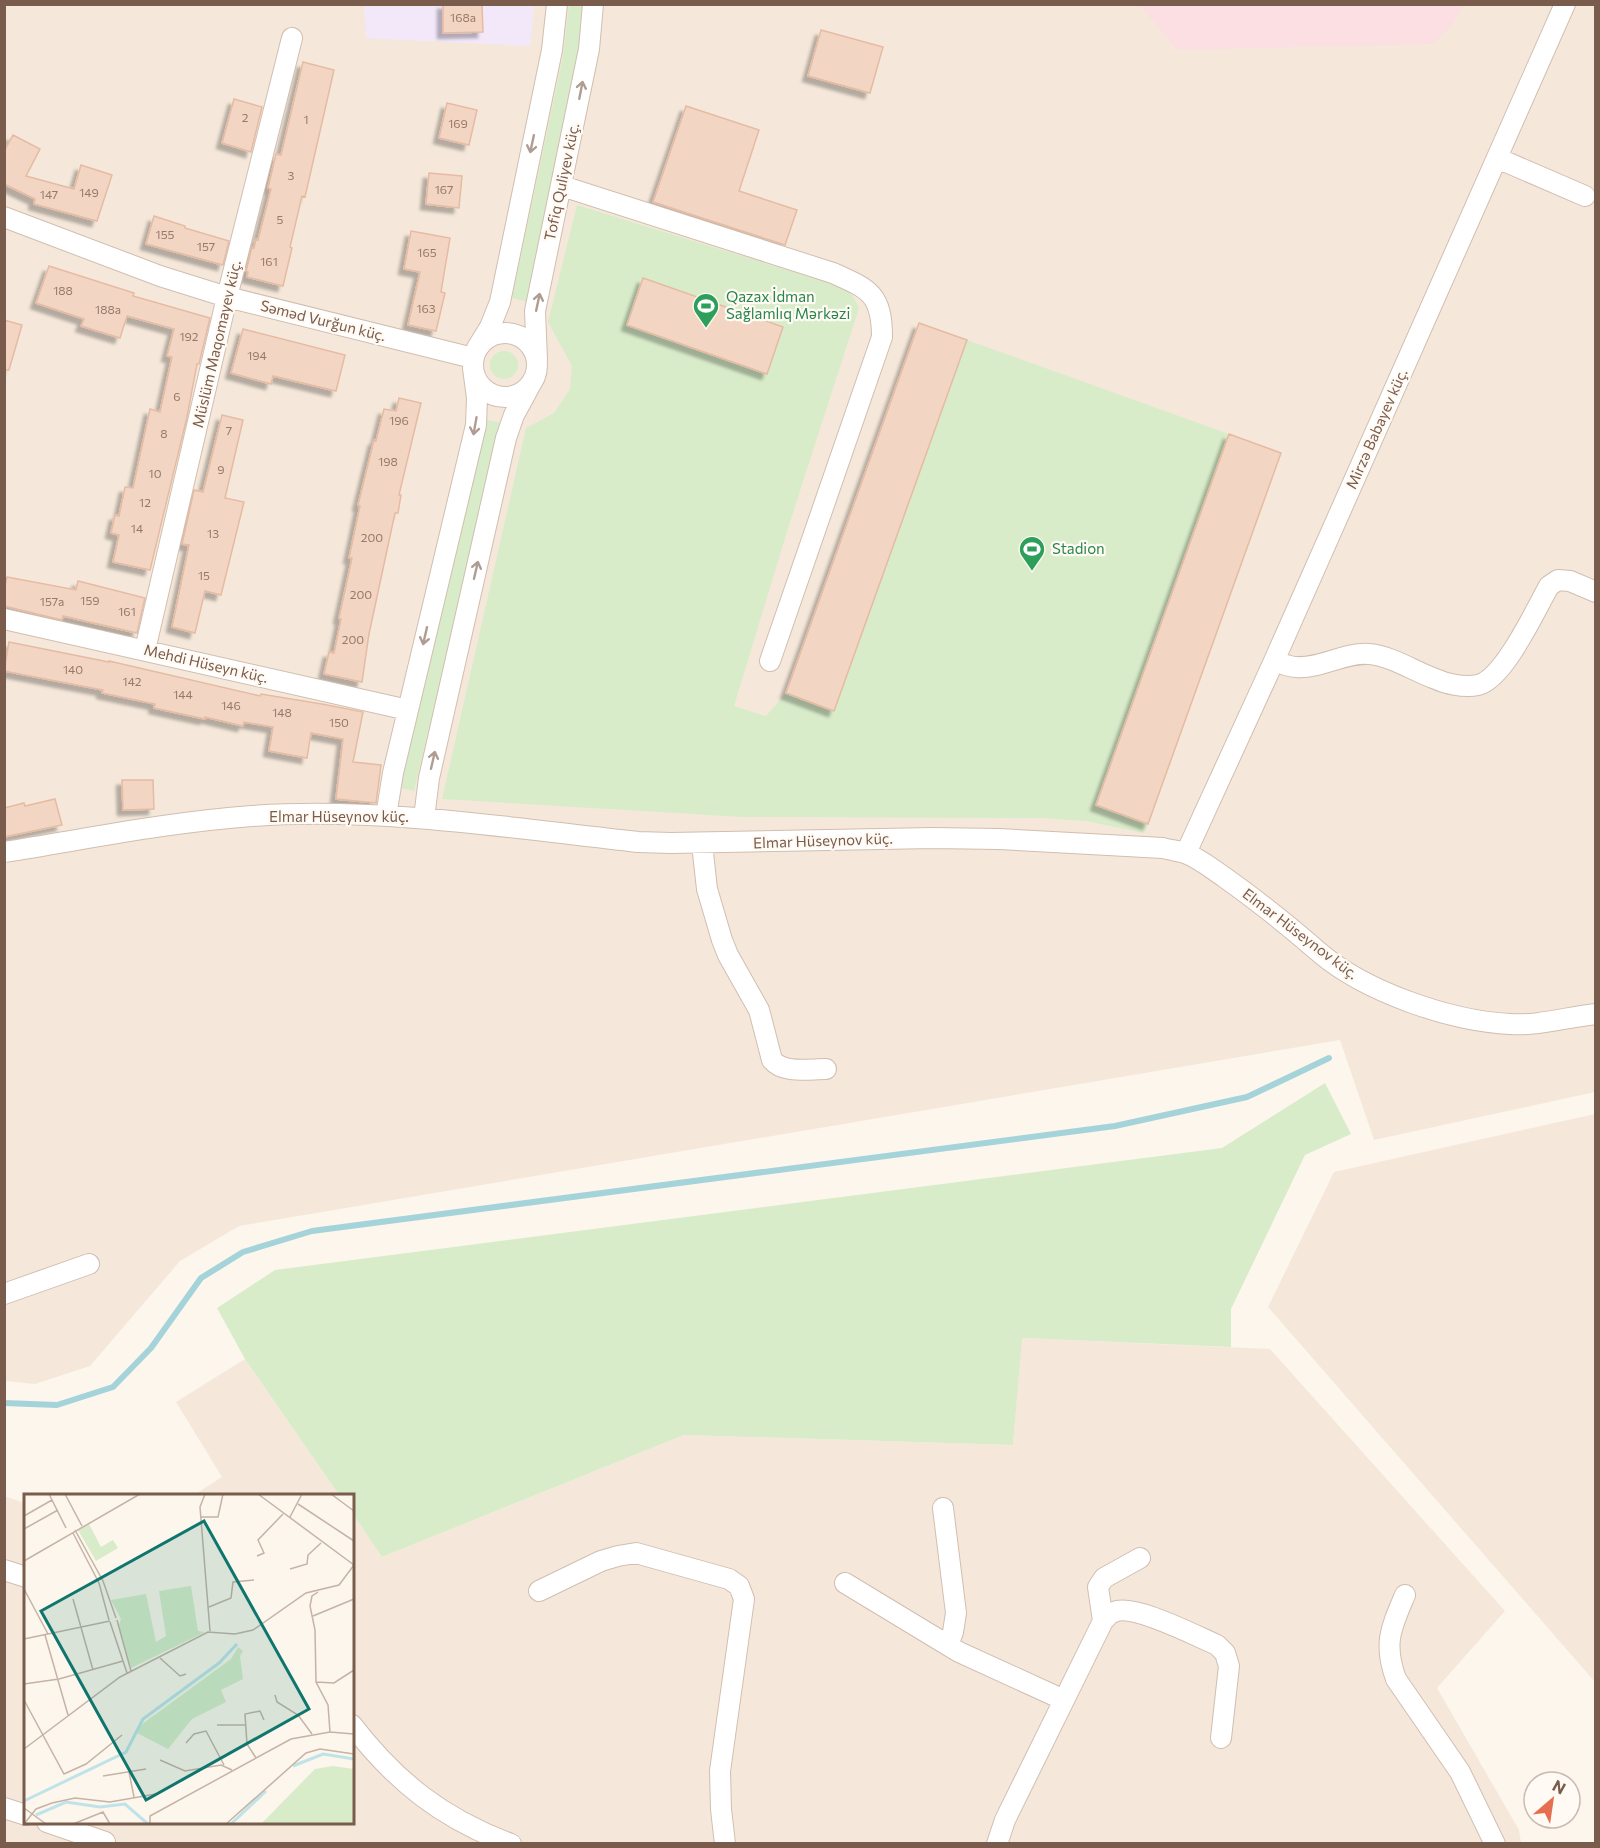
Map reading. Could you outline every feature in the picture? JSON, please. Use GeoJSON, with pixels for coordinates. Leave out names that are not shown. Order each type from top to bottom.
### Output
{"type":"FeatureCollection","features":[{"type":"Feature","properties":{"kind":"street"},"geometry":{"type":"LineString","coordinates":[[533,380],[527,388],[509,397],[489,393],[475,378],[474,358],[500,302],[552,50],[557,4]]}},
{"type":"Feature","properties":{"kind":"street","name":"Tofiq Quliyev küç."},"geometry":{"type":"LineString","coordinates":[[424,818],[429,778],[506,438],[514,415],[537,371],[536,311],[589,50],[593,4]]}},
{"type":"Feature","properties":{"kind":"street","name":"Mirzə Babayev küç."},"geometry":{"type":"LineString","coordinates":[[1186,853],[1274,661],[1564,4]]}},
{"type":"Feature","properties":{"kind":"street","name":"Müslüm Maqomayev küç."},"geometry":{"type":"LineString","coordinates":[[145,650],[227,297],[291,38]]}},
{"type":"Feature","properties":{"kind":"street"},"geometry":{"type":"LineString","coordinates":[[1497,158],[1585,196]]}},
{"type":"Feature","properties":{"kind":"street"},"geometry":{"type":"LineString","coordinates":[[562,186],[833,273],[858,284],[875,298],[882,315],[882,337],[770,661]]}},
{"type":"Feature","properties":{"kind":"street","name":"Səməd Vurğun küç."},"geometry":{"type":"LineString","coordinates":[[4,217],[160,276],[227,297],[474,358]]}},
{"type":"Feature","properties":{"kind":"street"},"geometry":{"type":"LineString","coordinates":[[387,816],[389,794],[476,425],[477,398],[474,358],[485,340],[495,334],[506,332],[526,341],[533,349],[537,360]]}},
{"type":"Feature","properties":{"kind":"street"},"geometry":{"type":"LineString","coordinates":[[1274,661],[1296,667],[1353,655],[1369,654],[1388,658],[1454,685],[1478,685],[1492,678],[1505,663],[1549,586],[1558,580],[1570,581],[1596,592]]}},
{"type":"Feature","properties":{"kind":"street","name":"Mehdi Hüseyn küç."},"geometry":{"type":"LineString","coordinates":[[4,619],[408,711]]}},
{"type":"Feature","properties":{"kind":"street","name":"Elmar Hüseynov küç."},"geometry":{"type":"LineString","coordinates":[[4,852],[179,824],[253,816],[424,818],[638,842],[702,844],[999,838],[1163,848],[1186,853],[1203,863],[1287,924],[1323,955],[1359,979],[1386,993],[1419,1005],[1510,1024],[1539,1023],[1596,1014]]}},
{"type":"Feature","properties":{"kind":"street"},"geometry":{"type":"LineString","coordinates":[[702,844],[707,889],[722,940],[759,1010],[772,1060],[777,1067],[784,1069],[826,1069]]}},
{"type":"Feature","properties":{"kind":"street"},"geometry":{"type":"LineString","coordinates":[[4,1294],[89,1264]]}},
{"type":"Feature","properties":{"kind":"street"},"geometry":{"type":"LineString","coordinates":[[943,1508],[956,1613],[948,1645]]}},
{"type":"Feature","properties":{"kind":"street"},"geometry":{"type":"LineString","coordinates":[[539,1591],[601,1561],[636,1553],[729,1579],[739,1586],[744,1599],[720,1771],[725,1844]]}},
{"type":"Feature","properties":{"kind":"street"},"geometry":{"type":"LineString","coordinates":[[1102,1621],[1098,1587],[1104,1578],[1140,1558]]}},
{"type":"Feature","properties":{"kind":"street"},"geometry":{"type":"LineString","coordinates":[[4,1570],[24,1576]]}},
{"type":"Feature","properties":{"kind":"street"},"geometry":{"type":"LineString","coordinates":[[845,1583],[948,1645],[1064,1700]]}},
{"type":"Feature","properties":{"kind":"street"},"geometry":{"type":"LineString","coordinates":[[1405,1595],[1390,1631],[1390,1663],[1396,1679],[1460,1772],[1495,1844]]}},
{"type":"Feature","properties":{"kind":"street"},"geometry":{"type":"LineString","coordinates":[[997,1844],[1005,1820],[1102,1621],[1114,1611],[1128,1610],[1143,1614],[1217,1645],[1226,1653],[1229,1666],[1221,1738]]}},
{"type":"Feature","properties":{"kind":"street"},"geometry":{"type":"LineString","coordinates":[[354,1727],[415,1792],[439,1809],[511,1844]]}},
{"type":"Feature","properties":{"kind":"street"},"geometry":{"type":"LineString","coordinates":[[4,1808],[24,1814]]}},
{"type":"Feature","properties":{"kind":"street"},"geometry":{"type":"LineString","coordinates":[[53,1824],[105,1842]]}},
{"type":"Feature","properties":{"kind":"shaded area"},"geometry":{"type":"Polygon","coordinates":[[[1142,4],[1463,5],[1453,24],[1433,44],[1177,50],[1142,8],[1142,4]]]}},
{"type":"Feature","properties":{"kind":"shaded area"},"geometry":{"type":"Polygon","coordinates":[[[4,5],[1595,5],[1595,1092],[1374,1140],[1340,1040],[239,1226],[180,1261],[90,1366],[35,1384],[5,1381],[4,5]]]}},
{"type":"Feature","properties":{"kind":"shaded area"},"geometry":{"type":"Polygon","coordinates":[[[364,5],[534,5],[530,46],[366,38],[364,5]]]}},
{"type":"Feature","properties":{"kind":"shaded area"},"geometry":{"type":"Polygon","coordinates":[[[1596,1114],[1595,1682],[1268,1307],[1334,1172],[1596,1114]]]}},
{"type":"Feature","properties":{"kind":"shaded area"},"geometry":{"type":"Polygon","coordinates":[[[1021,1338],[1270,1349],[1505,1611],[1437,1688],[1519,1830],[1521,1843],[5,1843],[4,1496],[24,1503],[24,1824],[354,1824],[354,1515],[382,1557],[684,1435],[1013,1445],[1021,1338]]]}},
{"type":"Feature","properties":{"kind":"shaded area"},"geometry":{"type":"Polygon","coordinates":[[[245,1359],[338,1494],[196,1494],[222,1477],[176,1402],[245,1359]]]}},
{"type":"Feature","properties":{"kind":"green space"},"geometry":{"type":"Polygon","coordinates":[[[569,5],[584,5],[579,54],[528,302],[512,298],[563,56],[569,5]]]}},
{"type":"Feature","properties":{"kind":"green space"},"geometry":{"type":"Polygon","coordinates":[[[577,205],[849,289],[859,308],[734,706],[766,716],[786,693],[834,710],[967,340],[1229,434],[1096,804],[1148,824],[1144,833],[1086,821],[1041,818],[742,817],[442,799],[526,428],[554,413],[570,389],[572,366],[548,322],[577,205]]]}},
{"type":"Feature","properties":{"kind":"green space"},"geometry":{"type":"Polygon","coordinates":[[[504,351],[514,355],[518,365],[514,375],[504,379],[494,375],[490,365],[494,355],[504,351]]]}},
{"type":"Feature","properties":{"kind":"green space"},"geometry":{"type":"Polygon","coordinates":[[[487,420],[502,423],[414,791],[400,788],[487,420]]]}},
{"type":"Feature","properties":{"kind":"green space"},"geometry":{"type":"Polygon","coordinates":[[[1325,1083],[1351,1134],[1305,1155],[1231,1309],[1231,1347],[1022,1338],[1013,1445],[684,1435],[382,1557],[354,1515],[354,1494],[338,1494],[245,1359],[217,1308],[275,1270],[1222,1148],[1325,1083]]]}},
{"type":"Feature","properties":{"kind":"building"},"geometry":{"type":"Polygon","coordinates":[[[443,4],[482,4],[483,32],[443,33],[443,4]]]}},
{"type":"Feature","properties":{"kind":"building"},"geometry":{"type":"Polygon","coordinates":[[[821,30],[883,47],[870,93],[808,76],[821,30]]]}},
{"type":"Feature","properties":{"kind":"building"},"geometry":{"type":"Polygon","coordinates":[[[303,62],[334,70],[305,197],[302,196],[283,286],[247,277],[248,272],[246,271],[252,247],[254,248],[256,239],[258,240],[271,189],[268,188],[276,154],[281,155],[303,62]]]}},
{"type":"Feature","properties":{"kind":"building"},"geometry":{"type":"Polygon","coordinates":[[[234,99],[262,107],[251,152],[222,143],[234,99]]]}},
{"type":"Feature","properties":{"kind":"building"},"geometry":{"type":"Polygon","coordinates":[[[447,103],[477,110],[469,145],[439,138],[447,103]]]}},
{"type":"Feature","properties":{"kind":"building"},"geometry":{"type":"Polygon","coordinates":[[[686,106],[759,130],[739,191],[797,210],[785,245],[653,202],[686,106]]]}},
{"type":"Feature","properties":{"kind":"building"},"geometry":{"type":"Polygon","coordinates":[[[13,135],[40,149],[26,176],[74,189],[81,165],[112,175],[97,221],[34,204],[35,199],[4,184],[4,152],[13,135]]]}},
{"type":"Feature","properties":{"kind":"building"},"geometry":{"type":"Polygon","coordinates":[[[429,173],[462,176],[459,208],[426,204],[429,173]]]}},
{"type":"Feature","properties":{"kind":"building"},"geometry":{"type":"Polygon","coordinates":[[[154,216],[229,241],[223,265],[146,244],[154,216]]]}},
{"type":"Feature","properties":{"kind":"building"},"geometry":{"type":"Polygon","coordinates":[[[411,231],[450,238],[441,292],[445,293],[436,331],[408,325],[420,272],[404,269],[411,231]]]}},
{"type":"Feature","properties":{"kind":"building"},"geometry":{"type":"Polygon","coordinates":[[[49,266],[134,293],[133,296],[210,318],[199,364],[197,364],[187,417],[150,570],[113,562],[119,535],[111,533],[115,515],[119,516],[125,487],[133,488],[150,409],[160,412],[172,357],[167,356],[174,329],[127,316],[120,338],[81,326],[84,319],[36,303],[49,266]]]}},
{"type":"Feature","properties":{"kind":"building"},"geometry":{"type":"Polygon","coordinates":[[[643,278],[783,327],[767,374],[627,325],[643,278]]]}},
{"type":"Feature","properties":{"kind":"building"},"geometry":{"type":"Polygon","coordinates":[[[4,320],[22,325],[9,370],[4,370],[4,320]]]}},
{"type":"Feature","properties":{"kind":"building"},"geometry":{"type":"Polygon","coordinates":[[[919,323],[967,340],[834,711],[786,693],[919,323]]]}},
{"type":"Feature","properties":{"kind":"building"},"geometry":{"type":"Polygon","coordinates":[[[243,329],[345,355],[336,391],[273,376],[271,384],[231,373],[243,329]]]}},
{"type":"Feature","properties":{"kind":"building"},"geometry":{"type":"Polygon","coordinates":[[[399,398],[421,403],[369,634],[362,682],[324,674],[329,652],[334,653],[352,558],[349,558],[360,506],[358,505],[374,440],[376,441],[384,409],[396,411],[399,398]]]}},
{"type":"Feature","properties":{"kind":"building"},"geometry":{"type":"Polygon","coordinates":[[[222,415],[243,420],[225,498],[244,502],[221,595],[205,591],[195,633],[172,627],[189,545],[182,544],[194,490],[203,492],[222,415]]]}},
{"type":"Feature","properties":{"kind":"building"},"geometry":{"type":"Polygon","coordinates":[[[1229,434],[1281,453],[1148,824],[1096,805],[1229,434]]]}},
{"type":"Feature","properties":{"kind":"building"},"geometry":{"type":"Polygon","coordinates":[[[7,577],[76,590],[78,581],[145,598],[137,633],[63,616],[62,620],[4,606],[7,577]]]}},
{"type":"Feature","properties":{"kind":"building"},"geometry":{"type":"Polygon","coordinates":[[[9,642],[109,661],[260,696],[261,694],[363,712],[353,762],[381,765],[376,803],[336,799],[343,739],[311,733],[307,758],[269,751],[273,727],[244,722],[243,726],[205,717],[205,719],[154,708],[155,704],[102,693],[103,690],[4,671],[9,642]]]}},
{"type":"Feature","properties":{"kind":"building"},"geometry":{"type":"Polygon","coordinates":[[[122,780],[153,780],[154,809],[123,810],[122,780]]]}},
{"type":"Feature","properties":{"kind":"building"},"geometry":{"type":"Polygon","coordinates":[[[55,799],[62,825],[4,837],[4,808],[55,799]]]}},
{"type":"Feature","properties":{"kind":"waterway"},"geometry":{"type":"LineString","coordinates":[[4,1403],[57,1405],[113,1387],[151,1348],[201,1278],[243,1252],[312,1231],[1115,1126],[1247,1097],[1329,1058]]}},
{"type":"Feature","properties":{"kind":"place","name":"Qazax İdman Sağlamlıq Mərkəzi"},"geometry":{"type":"Point","coordinates":[706,329]}},
{"type":"Feature","properties":{"kind":"place","name":"Stadion"},"geometry":{"type":"Point","coordinates":[1032,572]}}]}
